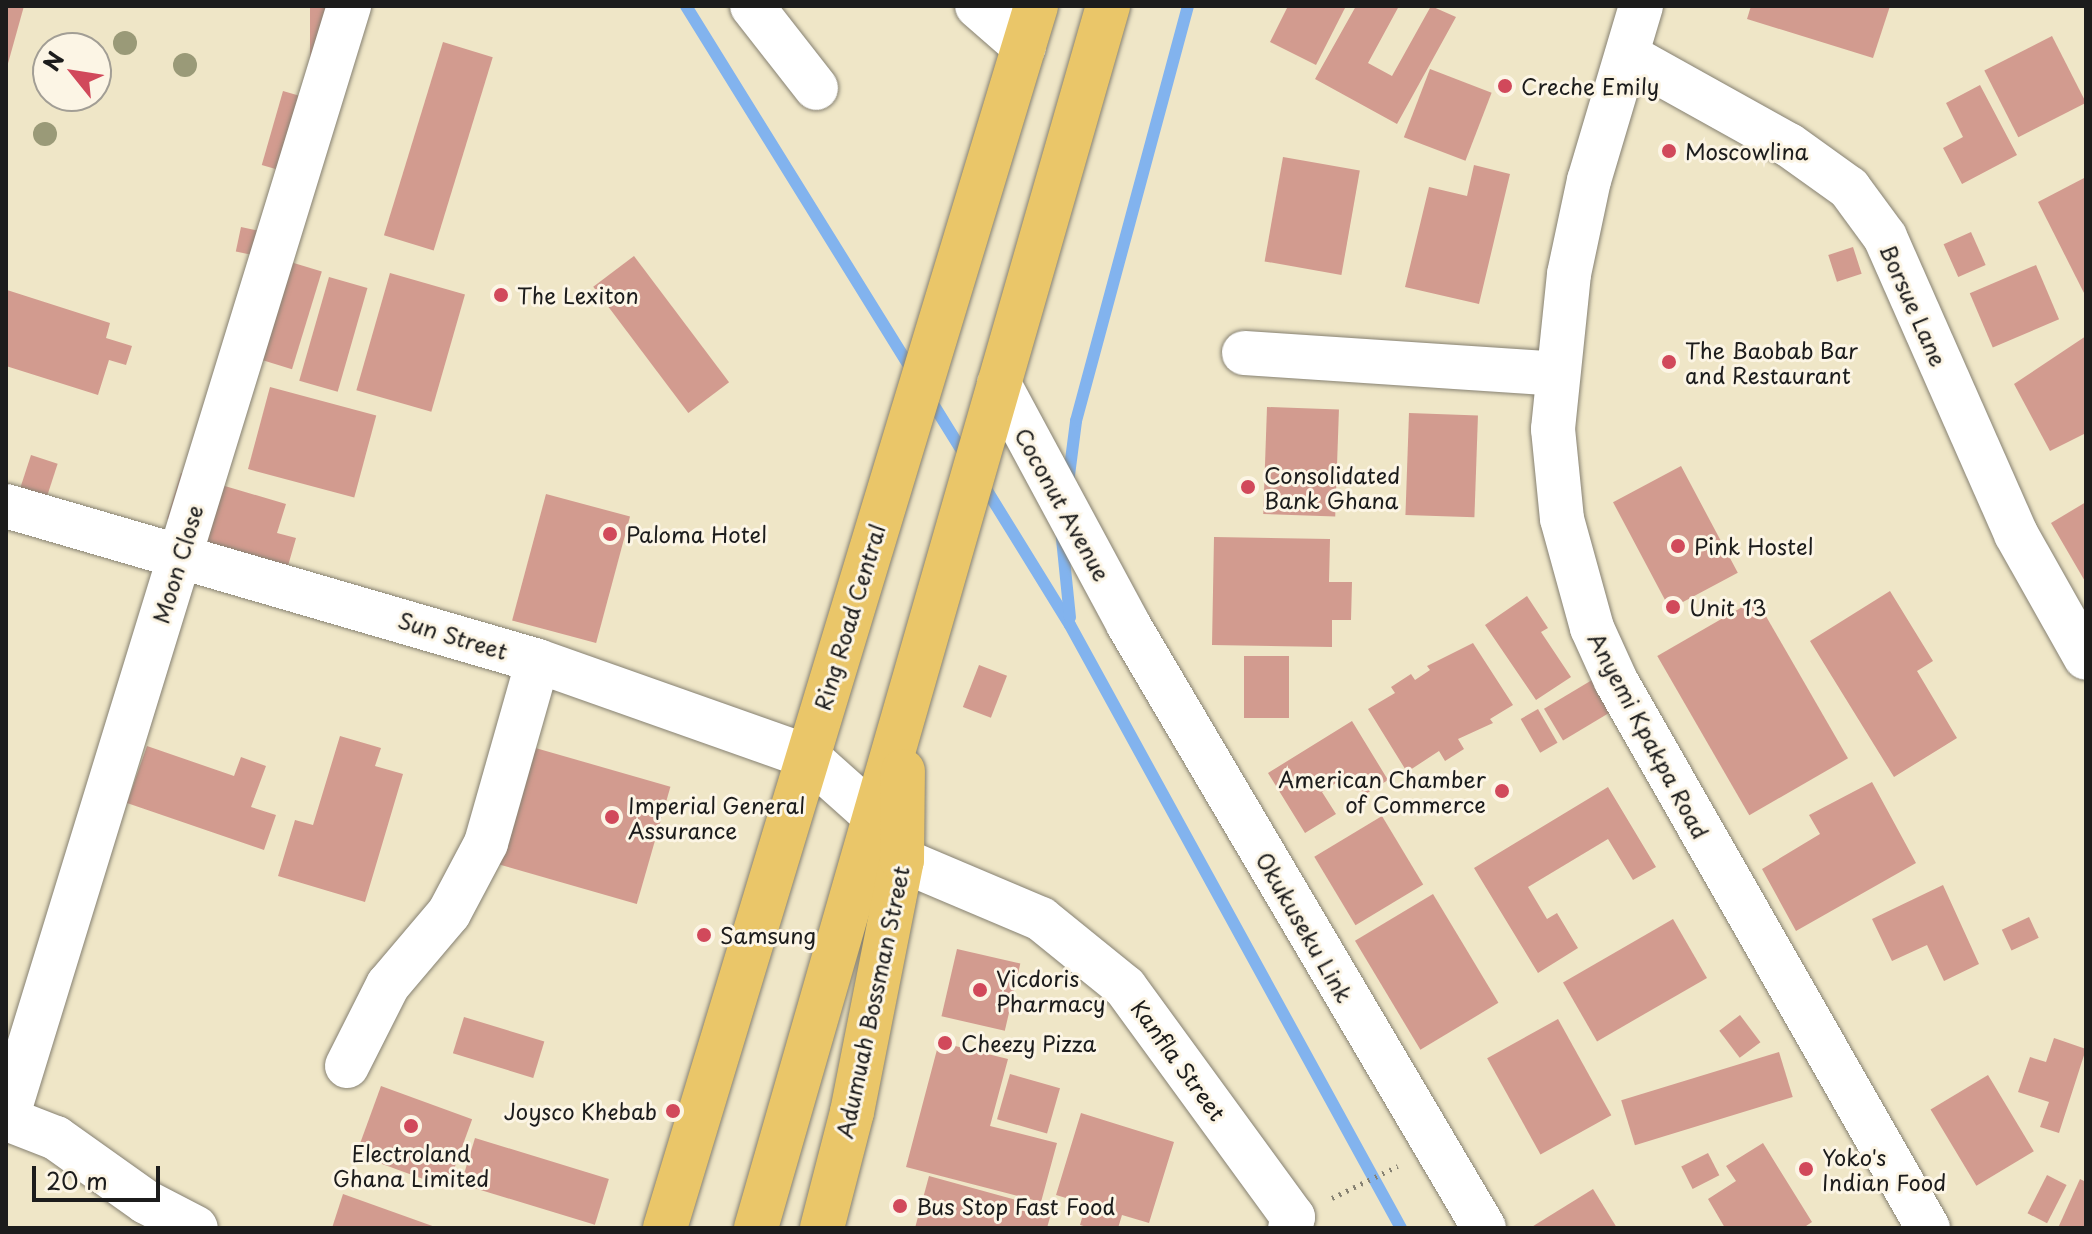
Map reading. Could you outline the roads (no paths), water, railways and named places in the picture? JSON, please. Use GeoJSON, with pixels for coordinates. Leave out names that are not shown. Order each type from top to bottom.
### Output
{"type":"FeatureCollection","features":[{"type":"Feature","properties":{"kind":"main road"},"geometry":{"type":"LineString","coordinates":[[756,1228],[1108,6]]}},
{"type":"Feature","properties":{"kind":"main road","name":"Ring Road Central"},"geometry":{"type":"LineString","coordinates":[[665,1228],[1030,26]]}},
{"type":"Feature","properties":{"kind":"main road","name":"Adumuah Bossman Street"},"geometry":{"type":"LineString","coordinates":[[822,1228],[852,1112],[902,860],[903,726]]}},
{"type":"Feature","properties":{"kind":"street","name":"Moon Close"},"geometry":{"type":"LineString","coordinates":[[6,1120],[349,6]]}},
{"type":"Feature","properties":{"kind":"street"},"geometry":{"type":"LineString","coordinates":[[752,6],[816,88]]}},
{"type":"Feature","properties":{"kind":"street"},"geometry":{"type":"LineString","coordinates":[[977,6],[1030,26]]}},
{"type":"Feature","properties":{"kind":"street","name":"Anyemi Kpakpa Road"},"geometry":{"type":"LineString","coordinates":[[1641,6],[1589,180],[1569,274],[1553,429],[1562,519],[1592,628],[1616,681],[1756,934],[1928,1228]]}},
{"type":"Feature","properties":{"kind":"street","name":"Borsue Lane"},"geometry":{"type":"LineString","coordinates":[[1627,55],[1789,145],[1849,188],[1885,237],[2016,534],[2086,658]]}},
{"type":"Feature","properties":{"kind":"street"},"geometry":{"type":"LineString","coordinates":[[1244,353],[1557,374]]}},
{"type":"Feature","properties":{"kind":"street","name":"Coconut Avenue"},"geometry":{"type":"LineString","coordinates":[[994,401],[1037,460],[1128,624]]}},
{"type":"Feature","properties":{"kind":"street","name":"Sun Street"},"geometry":{"type":"LineString","coordinates":[[6,506],[180,554],[538,661],[807,756],[874,816]]}},
{"type":"Feature","properties":{"kind":"street","name":"Okukuseku Link"},"geometry":{"type":"LineString","coordinates":[[1128,624],[1484,1228]]}},
{"type":"Feature","properties":{"kind":"street"},"geometry":{"type":"LineString","coordinates":[[347,1066],[388,985],[449,913],[486,843],[538,661]]}},
{"type":"Feature","properties":{"kind":"street","name":"Kanfla Street"},"geometry":{"type":"LineString","coordinates":[[902,860],[1041,919],[1125,987],[1293,1217],[1303,1217]]}},
{"type":"Feature","properties":{"kind":"street"},"geometry":{"type":"LineString","coordinates":[[6,1120],[56,1138],[146,1202],[196,1228]]}},
{"type":"Feature","properties":{"kind":"waterway"},"geometry":{"type":"LineString","coordinates":[[686,6],[914,374]]}},
{"type":"Feature","properties":{"kind":"waterway"},"geometry":{"type":"LineString","coordinates":[[1068,483],[1076,421],[1188,6]]}},
{"type":"Feature","properties":{"kind":"waterway"},"geometry":{"type":"LineString","coordinates":[[928,396],[967,459]]}},
{"type":"Feature","properties":{"kind":"waterway"},"geometry":{"type":"LineString","coordinates":[[981,481],[1070,625],[1401,1228]]}},
{"type":"Feature","properties":{"kind":"waterway"},"geometry":{"type":"LineString","coordinates":[[1061,529],[1070,618]]}},
{"type":"Feature","properties":{"kind":"place","name":"Creche Emily"},"geometry":{"type":"Point","coordinates":[1505,86]}},
{"type":"Feature","properties":{"kind":"place","name":"Moscowlina"},"geometry":{"type":"Point","coordinates":[1669,151]}},
{"type":"Feature","properties":{"kind":"place","name":"The Lexiton"},"geometry":{"type":"Point","coordinates":[501,295]}},
{"type":"Feature","properties":{"kind":"place","name":"The Baobab Bar and Restaurant"},"geometry":{"type":"Point","coordinates":[1669,362]}},
{"type":"Feature","properties":{"kind":"place","name":"Consolidated Bank Ghana"},"geometry":{"type":"Point","coordinates":[1248,487]}},
{"type":"Feature","properties":{"kind":"place","name":"Paloma Hotel"},"geometry":{"type":"Point","coordinates":[610,534]}},
{"type":"Feature","properties":{"kind":"place","name":"Pink Hostel"},"geometry":{"type":"Point","coordinates":[1678,546]}},
{"type":"Feature","properties":{"kind":"place","name":"Unit 13"},"geometry":{"type":"Point","coordinates":[1673,607]}},
{"type":"Feature","properties":{"kind":"place","name":"American Chamber of Commerce"},"geometry":{"type":"Point","coordinates":[1502,791]}},
{"type":"Feature","properties":{"kind":"place","name":"Imperial General Assurance"},"geometry":{"type":"Point","coordinates":[612,817]}},
{"type":"Feature","properties":{"kind":"place","name":"Samsung"},"geometry":{"type":"Point","coordinates":[704,935]}},
{"type":"Feature","properties":{"kind":"place","name":"Vicdoris Pharmacy"},"geometry":{"type":"Point","coordinates":[980,990]}},
{"type":"Feature","properties":{"kind":"place","name":"Cheezy Pizza"},"geometry":{"type":"Point","coordinates":[945,1043]}},
{"type":"Feature","properties":{"kind":"place","name":"Joysco Khebab"},"geometry":{"type":"Point","coordinates":[673,1111]}},
{"type":"Feature","properties":{"kind":"place","name":"Electroland Ghana Limited"},"geometry":{"type":"Point","coordinates":[411,1126]}},
{"type":"Feature","properties":{"kind":"place","name":"Yoko's Indian Food"},"geometry":{"type":"Point","coordinates":[1806,1169]}},
{"type":"Feature","properties":{"kind":"place","name":"Bus Stop Fast Food"},"geometry":{"type":"Point","coordinates":[900,1206]}}]}
